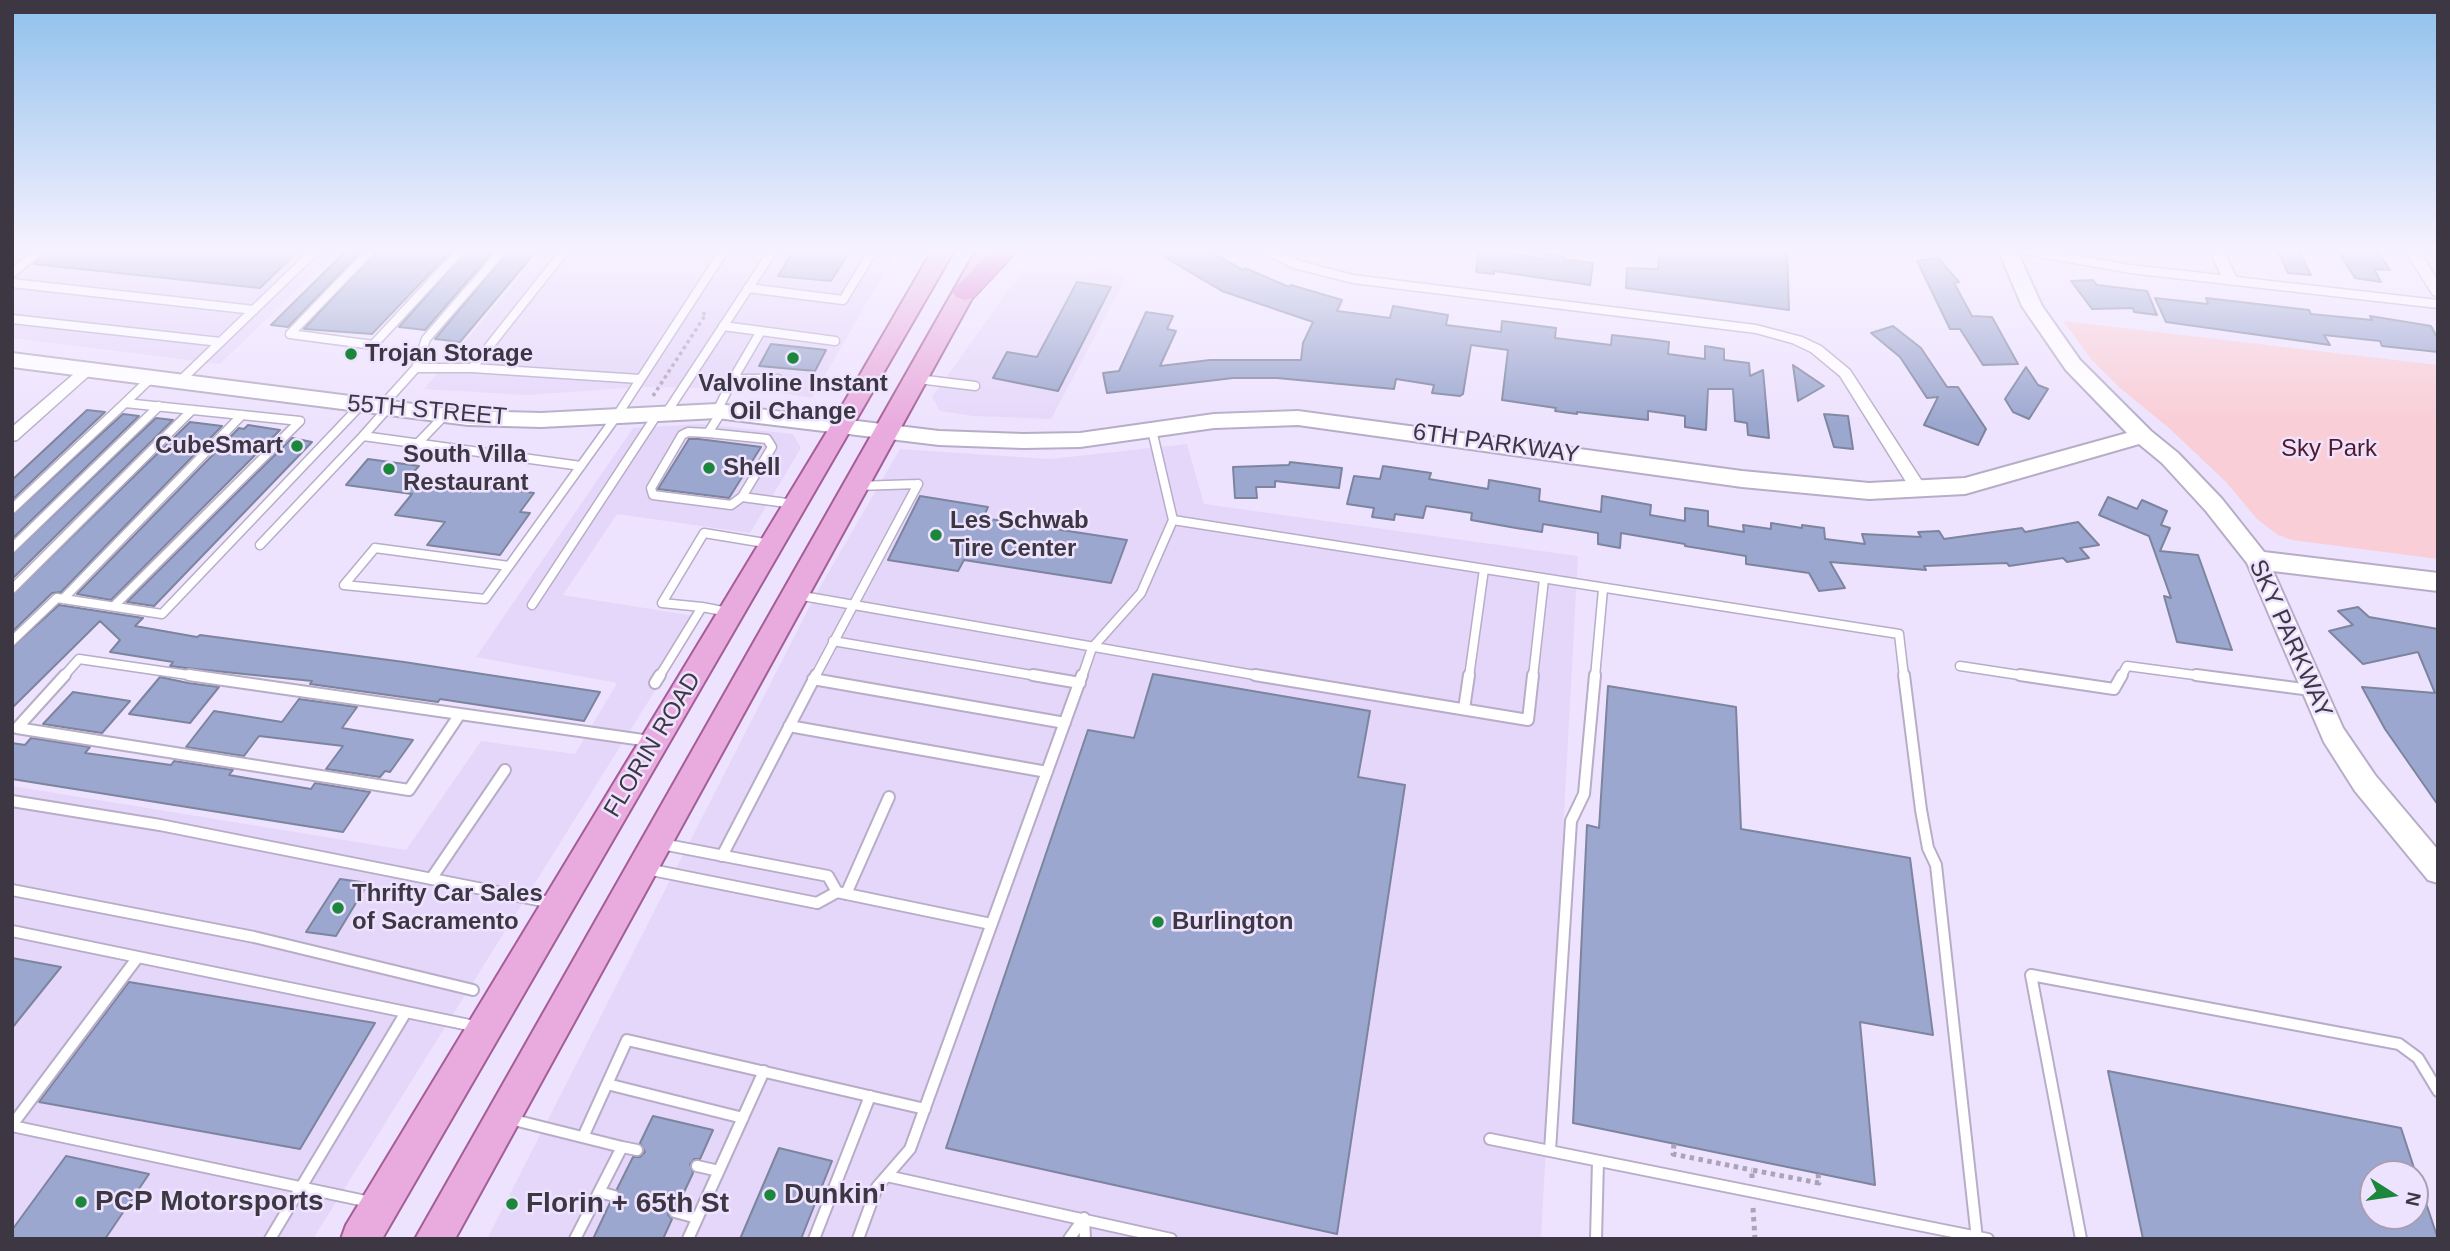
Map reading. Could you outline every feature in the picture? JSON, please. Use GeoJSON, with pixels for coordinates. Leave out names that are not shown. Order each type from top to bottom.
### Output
{"type":"FeatureCollection","features":[{"type":"Feature","properties":{"kind":"main road","name":"FLORIN ROAD"},"geometry":{"type":"LineString","coordinates":[[360,1239],[910,307]]}},
{"type":"Feature","properties":{"kind":"main road","name":"FLORIN ROAD"},"geometry":{"type":"LineString","coordinates":[[434,1239],[957,307]]}},
{"type":"Feature","properties":{"kind":"street"},"geometry":{"type":"LineString","coordinates":[[1577,307],[1756,329],[1797,340],[1816,349],[1845,373],[1919,489]]}},
{"type":"Feature","properties":{"kind":"street","name":"SKY PARKWAY"},"geometry":{"type":"LineString","coordinates":[[2033,307],[2050,335],[2087,381],[2143,436],[2170,458],[2214,505],[2257,560],[2333,734],[2365,783],[2438,872]]}},
{"type":"Feature","properties":{"kind":"street","name":"55TH STREET"},"geometry":{"type":"LineString","coordinates":[[12,360],[444,416],[541,420],[720,411],[843,425]]}},
{"type":"Feature","properties":{"kind":"street"},"geometry":{"type":"LineString","coordinates":[[12,436],[87,370]]}},
{"type":"Feature","properties":{"kind":"street","name":"6TH PARKWAY"},"geometry":{"type":"LineString","coordinates":[[843,425],[967,440],[1023,441],[1080,440],[1187,424],[1271,417],[1324,420],[1767,482],[1869,491],[1965,486],[1986,482],[2143,436]]}},
{"type":"Feature","properties":{"kind":"street"},"geometry":{"type":"LineString","coordinates":[[2257,560],[2438,582]]}},
{"type":"Feature","properties":{"kind":"lane"},"geometry":{"type":"LineString","coordinates":[[231,307],[254,310]]}},
{"type":"Feature","properties":{"kind":"lane"},"geometry":{"type":"LineString","coordinates":[[179,382],[257,307]]}},
{"type":"Feature","properties":{"kind":"lane"},"geometry":{"type":"LineString","coordinates":[[316,307],[290,334],[373,345],[408,307]]}},
{"type":"Feature","properties":{"kind":"lane"},"geometry":{"type":"LineString","coordinates":[[12,641],[57,598],[162,614],[416,369],[426,339],[453,307]]}},
{"type":"Feature","properties":{"kind":"lane"},"geometry":{"type":"LineString","coordinates":[[472,368],[520,307]]}},
{"type":"Feature","properties":{"kind":"lane"},"geometry":{"type":"LineString","coordinates":[[509,566],[375,548],[344,585],[485,599],[509,566],[581,466],[616,417],[687,307]]}},
{"type":"Feature","properties":{"kind":"lane"},"geometry":{"type":"LineString","coordinates":[[532,605],[735,307]]}},
{"type":"Feature","properties":{"kind":"lane"},"geometry":{"type":"LineString","coordinates":[[12,319],[220,342]]}},
{"type":"Feature","properties":{"kind":"lane"},"geometry":{"type":"LineString","coordinates":[[723,326],[835,341]]}},
{"type":"Feature","properties":{"kind":"lane"},"geometry":{"type":"LineString","coordinates":[[708,433],[733,379],[761,331]]}},
{"type":"Feature","properties":{"kind":"lane"},"geometry":{"type":"LineString","coordinates":[[416,369],[472,368],[640,379]]}},
{"type":"Feature","properties":{"kind":"lane"},"geometry":{"type":"LineString","coordinates":[[12,509],[151,378]]}},
{"type":"Feature","properties":{"kind":"lane"},"geometry":{"type":"LineString","coordinates":[[733,379],[778,379]]}},
{"type":"Feature","properties":{"kind":"lane"},"geometry":{"type":"LineString","coordinates":[[917,379],[975,386]]}},
{"type":"Feature","properties":{"kind":"lane"},"geometry":{"type":"LineString","coordinates":[[114,606],[300,421],[125,402]]}},
{"type":"Feature","properties":{"kind":"lane"},"geometry":{"type":"LineString","coordinates":[[12,548],[159,406]]}},
{"type":"Feature","properties":{"kind":"lane"},"geometry":{"type":"LineString","coordinates":[[260,545],[363,436],[376,408]]}},
{"type":"Feature","properties":{"kind":"lane"},"geometry":{"type":"LineString","coordinates":[[12,589],[192,410]]}},
{"type":"Feature","properties":{"kind":"lane"},"geometry":{"type":"LineString","coordinates":[[63,599],[242,415]]}},
{"type":"Feature","properties":{"kind":"lane"},"geometry":{"type":"LineString","coordinates":[[418,443],[444,416]]}},
{"type":"Feature","properties":{"kind":"lane"},"geometry":{"type":"LineString","coordinates":[[858,1239],[877,1187],[910,1149],[1092,648],[1141,593],[1173,520],[1152,430]]}},
{"type":"Feature","properties":{"kind":"lane"},"geometry":{"type":"LineString","coordinates":[[688,432],[708,433],[768,439],[772,447],[742,497],[731,505],[653,495],[651,488],[682,435],[688,432]]}},
{"type":"Feature","properties":{"kind":"lane"},"geometry":{"type":"LineString","coordinates":[[363,436],[581,466]]}},
{"type":"Feature","properties":{"kind":"lane"},"geometry":{"type":"LineString","coordinates":[[722,856],[918,484],[856,486]]}},
{"type":"Feature","properties":{"kind":"lane"},"geometry":{"type":"LineString","coordinates":[[742,497],[796,504]]}},
{"type":"Feature","properties":{"kind":"lane"},"geometry":{"type":"LineString","coordinates":[[1173,520],[1899,634],[1927,848],[1936,865],[1980,1238],[1490,1139]]}},
{"type":"Feature","properties":{"kind":"lane"},"geometry":{"type":"LineString","coordinates":[[732,612],[662,603],[705,533],[773,544]]}},
{"type":"Feature","properties":{"kind":"lane"},"geometry":{"type":"LineString","coordinates":[[1465,709],[1484,569]]}},
{"type":"Feature","properties":{"kind":"lane"},"geometry":{"type":"LineString","coordinates":[[796,594],[1092,648],[1528,720],[1544,579]]}},
{"type":"Feature","properties":{"kind":"lane"},"geometry":{"type":"LineString","coordinates":[[1550,1151],[1571,821],[1584,794],[1602,589]]}},
{"type":"Feature","properties":{"kind":"lane"},"geometry":{"type":"LineString","coordinates":[[655,683],[702,607]]}},
{"type":"Feature","properties":{"kind":"lane"},"geometry":{"type":"LineString","coordinates":[[834,641],[1080,683]]}},
{"type":"Feature","properties":{"kind":"lane"},"geometry":{"type":"LineString","coordinates":[[460,714],[409,790],[17,728],[79,659],[655,742]]}},
{"type":"Feature","properties":{"kind":"lane"},"geometry":{"type":"LineString","coordinates":[[1960,666],[2114,689],[2127,666],[2313,690]]}},
{"type":"Feature","properties":{"kind":"lane"},"geometry":{"type":"LineString","coordinates":[[814,679],[1065,723]]}},
{"type":"Feature","properties":{"kind":"lane"},"geometry":{"type":"LineString","coordinates":[[789,726],[1047,772]]}},
{"type":"Feature","properties":{"kind":"lane"},"geometry":{"type":"LineString","coordinates":[[431,879],[505,769]]}},
{"type":"Feature","properties":{"kind":"lane"},"geometry":{"type":"LineString","coordinates":[[842,893],[889,797]]}},
{"type":"Feature","properties":{"kind":"lane"},"geometry":{"type":"LineString","coordinates":[[12,801],[160,825],[559,904]]}},
{"type":"Feature","properties":{"kind":"lane"},"geometry":{"type":"LineString","coordinates":[[649,855],[722,856],[828,876],[842,893]]}},
{"type":"Feature","properties":{"kind":"lane"},"geometry":{"type":"LineString","coordinates":[[649,855],[817,903],[842,893],[991,924]]}},
{"type":"Feature","properties":{"kind":"lane"},"geometry":{"type":"LineString","coordinates":[[12,890],[254,937],[472,990]]}},
{"type":"Feature","properties":{"kind":"lane"},"geometry":{"type":"LineString","coordinates":[[12,931],[485,1029]]}},
{"type":"Feature","properties":{"kind":"lane"},"geometry":{"type":"LineString","coordinates":[[138,957],[12,1126],[380,1204]]}},
{"type":"Feature","properties":{"kind":"lane"},"geometry":{"type":"LineString","coordinates":[[2081,1239],[2031,975],[2399,1044],[2418,1058],[2438,1091]]}},
{"type":"Feature","properties":{"kind":"lane"},"geometry":{"type":"LineString","coordinates":[[270,1239],[406,1012]]}},
{"type":"Feature","properties":{"kind":"lane"},"geometry":{"type":"LineString","coordinates":[[583,1137],[627,1040],[925,1109]]}},
{"type":"Feature","properties":{"kind":"lane"},"geometry":{"type":"LineString","coordinates":[[688,1239],[764,1071]]}},
{"type":"Feature","properties":{"kind":"lane"},"geometry":{"type":"LineString","coordinates":[[607,1084],[743,1118]]}},
{"type":"Feature","properties":{"kind":"lane"},"geometry":{"type":"LineString","coordinates":[[814,1239],[870,1096]]}},
{"type":"Feature","properties":{"kind":"lane"},"geometry":{"type":"LineString","coordinates":[[502,1117],[637,1150]]}},
{"type":"Feature","properties":{"kind":"lane"},"geometry":{"type":"LineString","coordinates":[[575,1239],[622,1147]]}},
{"type":"Feature","properties":{"kind":"lane"},"geometry":{"type":"LineString","coordinates":[[1596,1239],[1598,1161]]}},
{"type":"Feature","properties":{"kind":"lane"},"geometry":{"type":"LineString","coordinates":[[697,1166],[719,1171]]}},
{"type":"Feature","properties":{"kind":"lane"},"geometry":{"type":"LineString","coordinates":[[887,1176],[1171,1239]]}},
{"type":"Feature","properties":{"kind":"lane"},"geometry":{"type":"LineString","coordinates":[[599,1192],[614,1196]]}},
{"type":"Feature","properties":{"kind":"lane"},"geometry":{"type":"LineString","coordinates":[[675,1212],[697,1218]]}},
{"type":"Feature","properties":{"kind":"lane"},"geometry":{"type":"LineString","coordinates":[[1069,1239],[1084,1218]]}},
{"type":"Feature","properties":{"kind":"lane"},"geometry":{"type":"LineString","coordinates":[[1084,1218],[1085,1239]]}},
{"type":"Feature","properties":{"kind":"path"},"geometry":{"type":"LineString","coordinates":[[1674,1144],[1673,1154],[1752,1170]]}},
{"type":"Feature","properties":{"kind":"shaded area"},"geometry":{"type":"Polygon","coordinates":[[[12,307],[279,307],[220,364],[12,338],[12,307]]]}},
{"type":"Feature","properties":{"kind":"shaded area"},"geometry":{"type":"Polygon","coordinates":[[[494,307],[864,307],[812,398],[756,389],[642,387],[527,395],[424,389],[494,307]]]}},
{"type":"Feature","properties":{"kind":"shaded area"},"geometry":{"type":"Polygon","coordinates":[[[996,307],[1110,307],[1051,419],[973,416],[940,411],[932,397],[996,307]]]}},
{"type":"Feature","properties":{"kind":"shaded area"},"geometry":{"type":"Polygon","coordinates":[[[701,424],[793,434],[801,448],[750,533],[617,514],[563,595],[701,617],[313,1239],[12,1239],[12,786],[406,850],[481,741],[575,754],[617,683],[476,657],[633,428],[701,424]]]}},
{"type":"Feature","properties":{"kind":"shaded area"},"geometry":{"type":"Polygon","coordinates":[[[1187,444],[1204,504],[1578,556],[1541,1239],[487,1239],[816,594],[900,449],[1050,459],[1187,444]]]}},
{"type":"Feature","properties":{"kind":"green space","name":"Sky Park"},"geometry":{"type":"Polygon","coordinates":[[[2063,321],[2438,365],[2438,559],[2292,540],[2278,535],[2257,519],[2226,482],[2169,428],[2120,388],[2092,360],[2063,321]]]}},
{"type":"Feature","properties":{"kind":"building"},"geometry":{"type":"Polygon","coordinates":[[[289,307],[307,307],[288,327],[271,325],[289,307]]]}},
{"type":"Feature","properties":{"kind":"building"},"geometry":{"type":"Polygon","coordinates":[[[324,307],[397,307],[372,334],[304,329],[324,307]]]}},
{"type":"Feature","properties":{"kind":"building"},"geometry":{"type":"Polygon","coordinates":[[[416,307],[445,307],[425,330],[399,327],[416,307]]]}},
{"type":"Feature","properties":{"kind":"building"},"geometry":{"type":"Polygon","coordinates":[[[461,307],[489,307],[460,342],[435,339],[461,307]]]}},
{"type":"Feature","properties":{"kind":"building"},"geometry":{"type":"Polygon","coordinates":[[[1063,307],[1101,307],[1058,391],[993,378],[1007,352],[1037,357],[1063,307]]]}},
{"type":"Feature","properties":{"kind":"building"},"geometry":{"type":"Polygon","coordinates":[[[1270,307],[1339,307],[1337,311],[1390,318],[1393,307],[1401,307],[1448,315],[1446,325],[1501,332],[1502,321],[1556,328],[1555,338],[1611,345],[1612,335],[1669,342],[1668,354],[1705,359],[1705,346],[1724,349],[1724,360],[1749,363],[1750,376],[1763,370],[1769,438],[1748,435],[1747,423],[1735,421],[1733,389],[1708,389],[1706,430],[1685,427],[1685,416],[1648,411],[1648,420],[1577,414],[1502,400],[1508,350],[1471,345],[1463,394],[1460,396],[1432,393],[1434,385],[1396,379],[1394,389],[1277,378],[1233,378],[1107,393],[1103,373],[1119,371],[1146,312],[1173,316],[1167,329],[1176,331],[1160,366],[1210,360],[1301,360],[1303,343],[1313,322],[1270,307]]]}},
{"type":"Feature","properties":{"kind":"building"},"geometry":{"type":"Polygon","coordinates":[[[1940,307],[1967,307],[1972,316],[1992,317],[2018,364],[1983,365],[1960,329],[1950,329],[1940,307]]]}},
{"type":"Feature","properties":{"kind":"building"},"geometry":{"type":"Polygon","coordinates":[[[2154,307],[2157,315],[2134,312],[2133,308],[2092,309],[2154,307]]]}},
{"type":"Feature","properties":{"kind":"building"},"geometry":{"type":"Polygon","coordinates":[[[2159,307],[2287,307],[2309,310],[2311,314],[2372,320],[2370,316],[2431,326],[2438,339],[2438,352],[2382,346],[2380,341],[2324,335],[2330,345],[2166,322],[2159,307]]]}},
{"type":"Feature","properties":{"kind":"building"},"geometry":{"type":"Polygon","coordinates":[[[1893,326],[1921,348],[1947,387],[1958,387],[1986,429],[1978,445],[1924,425],[1938,397],[1927,398],[1900,357],[1871,333],[1893,326]]]}},
{"type":"Feature","properties":{"kind":"building","name":"Valvoline Instant Oil Change"},"geometry":{"type":"Polygon","coordinates":[[[771,344],[826,350],[815,371],[759,366],[771,344]]]}},
{"type":"Feature","properties":{"kind":"building"},"geometry":{"type":"Polygon","coordinates":[[[1793,365],[1824,386],[1798,401],[1793,365]]]}},
{"type":"Feature","properties":{"kind":"building"},"geometry":{"type":"Polygon","coordinates":[[[2026,367],[2038,385],[2048,389],[2029,419],[2013,412],[2005,399],[2026,367]]]}},
{"type":"Feature","properties":{"kind":"building"},"geometry":{"type":"Polygon","coordinates":[[[87,410],[105,412],[12,500],[12,480],[87,410]]]}},
{"type":"Feature","properties":{"kind":"building"},"geometry":{"type":"Polygon","coordinates":[[[123,414],[139,416],[12,539],[12,515],[123,414]]]}},
{"type":"Feature","properties":{"kind":"building"},"geometry":{"type":"Polygon","coordinates":[[[1824,414],[1848,416],[1853,449],[1834,447],[1824,414]]]}},
{"type":"Feature","properties":{"kind":"building"},"geometry":{"type":"Polygon","coordinates":[[[156,418],[173,420],[12,579],[12,554],[156,418]]]}},
{"type":"Feature","properties":{"kind":"building"},"geometry":{"type":"Polygon","coordinates":[[[190,422],[222,426],[61,592],[52,593],[12,632],[12,595],[190,422]]]}},
{"type":"Feature","properties":{"kind":"building"},"geometry":{"type":"Polygon","coordinates":[[[248,425],[280,430],[111,600],[77,594],[239,428],[244,429],[248,425]]]}},
{"type":"Feature","properties":{"kind":"building"},"geometry":{"type":"Polygon","coordinates":[[[292,438],[312,442],[154,606],[127,602],[292,438]]]}},
{"type":"Feature","properties":{"kind":"building","name":"Shell"},"geometry":{"type":"Polygon","coordinates":[[[689,439],[761,447],[729,498],[658,489],[689,439]]]}},
{"type":"Feature","properties":{"kind":"building"},"geometry":{"type":"Polygon","coordinates":[[[368,459],[419,466],[410,476],[534,493],[520,512],[530,513],[500,555],[427,545],[445,522],[395,515],[412,494],[346,485],[368,459]]]}},
{"type":"Feature","properties":{"kind":"building"},"geometry":{"type":"Polygon","coordinates":[[[1290,462],[1342,468],[1339,488],[1275,481],[1275,487],[1256,487],[1257,498],[1235,498],[1233,467],[1289,465],[1290,462]]]}},
{"type":"Feature","properties":{"kind":"building"},"geometry":{"type":"Polygon","coordinates":[[[1383,466],[1431,473],[1429,479],[1488,489],[1489,480],[1540,489],[1539,501],[1601,512],[1602,496],[1651,505],[1650,515],[1685,521],[1685,508],[1708,511],[1708,526],[1744,532],[1743,525],[1771,529],[1771,523],[1802,528],[1802,525],[1824,528],[1825,539],[1865,544],[1862,534],[1921,537],[1918,532],[1939,531],[1944,539],[2022,528],[2025,532],[2078,522],[2099,545],[2080,548],[2089,558],[2067,562],[2063,558],[2009,566],[2007,563],[1924,566],[1926,570],[1830,562],[1845,588],[1819,591],[1809,573],[1746,564],[1746,556],[1685,544],[1621,533],[1620,548],[1598,544],[1598,533],[1543,524],[1542,532],[1471,520],[1472,513],[1426,506],[1423,518],[1395,514],[1394,520],[1372,517],[1374,508],[1347,504],[1354,476],[1380,479],[1383,466]]]}},
{"type":"Feature","properties":{"kind":"building"},"geometry":{"type":"Polygon","coordinates":[[[920,496],[988,507],[983,518],[1127,540],[1111,583],[964,560],[958,571],[888,560],[920,496]]]}},
{"type":"Feature","properties":{"kind":"building"},"geometry":{"type":"Polygon","coordinates":[[[2108,497],[2137,509],[2142,500],[2167,511],[2161,525],[2170,528],[2160,551],[2198,555],[2232,650],[2177,642],[2164,596],[2171,598],[2149,536],[2099,515],[2108,497]]]}},
{"type":"Feature","properties":{"kind":"building"},"geometry":{"type":"Polygon","coordinates":[[[59,605],[143,618],[135,626],[197,637],[200,635],[404,662],[600,692],[584,721],[440,699],[438,702],[310,684],[312,681],[170,666],[173,662],[110,652],[120,640],[100,621],[12,708],[12,647],[59,605]]]}},
{"type":"Feature","properties":{"kind":"building"},"geometry":{"type":"Polygon","coordinates":[[[2358,607],[2369,617],[2438,629],[2438,805],[2385,729],[2362,687],[2435,693],[2418,652],[2363,664],[2329,631],[2353,625],[2338,611],[2358,607]]]}},
{"type":"Feature","properties":{"kind":"building"},"geometry":{"type":"Polygon","coordinates":[[[1153,674],[1370,711],[1358,777],[1405,785],[1337,1234],[946,1148],[1088,730],[1134,738],[1153,674]]]}},
{"type":"Feature","properties":{"kind":"building"},"geometry":{"type":"Polygon","coordinates":[[[160,677],[219,687],[190,723],[129,714],[160,677]]]}},
{"type":"Feature","properties":{"kind":"building"},"geometry":{"type":"Polygon","coordinates":[[[1608,686],[1736,707],[1741,829],[1910,858],[1933,1035],[1860,1022],[1875,1185],[1573,1123],[1587,825],[1599,828],[1608,686]]]}},
{"type":"Feature","properties":{"kind":"building"},"geometry":{"type":"Polygon","coordinates":[[[73,692],[130,701],[102,733],[43,724],[73,692]]]}},
{"type":"Feature","properties":{"kind":"building"},"geometry":{"type":"Polygon","coordinates":[[[299,699],[357,707],[342,728],[413,740],[390,772],[385,771],[380,777],[326,769],[343,746],[259,736],[244,756],[186,747],[214,711],[282,722],[299,699]]]}},
{"type":"Feature","properties":{"kind":"building"},"geometry":{"type":"Polygon","coordinates":[[[31,738],[90,747],[85,753],[171,765],[174,761],[233,770],[229,775],[311,789],[315,783],[370,792],[343,832],[12,779],[12,743],[25,745],[31,738]]]}},
{"type":"Feature","properties":{"kind":"building","name":"Thrifty Car Sales of Sacramento"},"geometry":{"type":"Polygon","coordinates":[[[340,879],[368,883],[336,936],[306,932],[340,879]]]}},
{"type":"Feature","properties":{"kind":"building"},"geometry":{"type":"Polygon","coordinates":[[[12,958],[61,967],[12,1028],[12,958]]]}},
{"type":"Feature","properties":{"kind":"building"},"geometry":{"type":"Polygon","coordinates":[[[129,982],[375,1023],[300,1149],[39,1102],[129,982]]]}},
{"type":"Feature","properties":{"kind":"building"},"geometry":{"type":"Polygon","coordinates":[[[2108,1071],[2401,1128],[2411,1160],[2359,1160],[2359,1230],[2429,1230],[2429,1212],[2438,1239],[2143,1239],[2108,1071]]]}},
{"type":"Feature","properties":{"kind":"building"},"geometry":{"type":"Polygon","coordinates":[[[653,1116],[713,1130],[700,1159],[694,1159],[690,1164],[693,1173],[678,1205],[672,1205],[668,1209],[668,1215],[672,1219],[663,1239],[593,1239],[610,1203],[617,1203],[621,1199],[617,1189],[633,1157],[640,1157],[645,1152],[640,1143],[653,1116]]]}},
{"type":"Feature","properties":{"kind":"building"},"geometry":{"type":"Polygon","coordinates":[[[779,1148],[832,1161],[801,1239],[740,1239],[779,1148]]]}},
{"type":"Feature","properties":{"kind":"building","name":"PCP Motorsports"},"geometry":{"type":"Polygon","coordinates":[[[66,1156],[149,1174],[105,1239],[12,1239],[12,1230],[66,1156]]]}},
{"type":"Feature","properties":{"kind":"place","name":"Trojan Storage"},"geometry":{"type":"Point","coordinates":[351,354]}},
{"type":"Feature","properties":{"kind":"place","name":"Valvoline Instant Oil Change"},"geometry":{"type":"Point","coordinates":[793,358]}},
{"type":"Feature","properties":{"kind":"place","name":"CubeSmart"},"geometry":{"type":"Point","coordinates":[297,446]}},
{"type":"Feature","properties":{"kind":"place","name":"Shell"},"geometry":{"type":"Point","coordinates":[709,468]}},
{"type":"Feature","properties":{"kind":"place","name":"South Villa Restaurant"},"geometry":{"type":"Point","coordinates":[389,469]}},
{"type":"Feature","properties":{"kind":"place","name":"Les Schwab Tire Center"},"geometry":{"type":"Point","coordinates":[936,535]}},
{"type":"Feature","properties":{"kind":"place","name":"Thrifty Car Sales of Sacramento"},"geometry":{"type":"Point","coordinates":[338,908]}},
{"type":"Feature","properties":{"kind":"place","name":"Burlington"},"geometry":{"type":"Point","coordinates":[1158,922]}},
{"type":"Feature","properties":{"kind":"place","name":"Dunkin'"},"geometry":{"type":"Point","coordinates":[770,1195]}},
{"type":"Feature","properties":{"kind":"place","name":"PCP Motorsports"},"geometry":{"type":"Point","coordinates":[81,1202]}},
{"type":"Feature","properties":{"kind":"place","name":"Florin + 65th St"},"geometry":{"type":"Point","coordinates":[512,1204]}}]}
